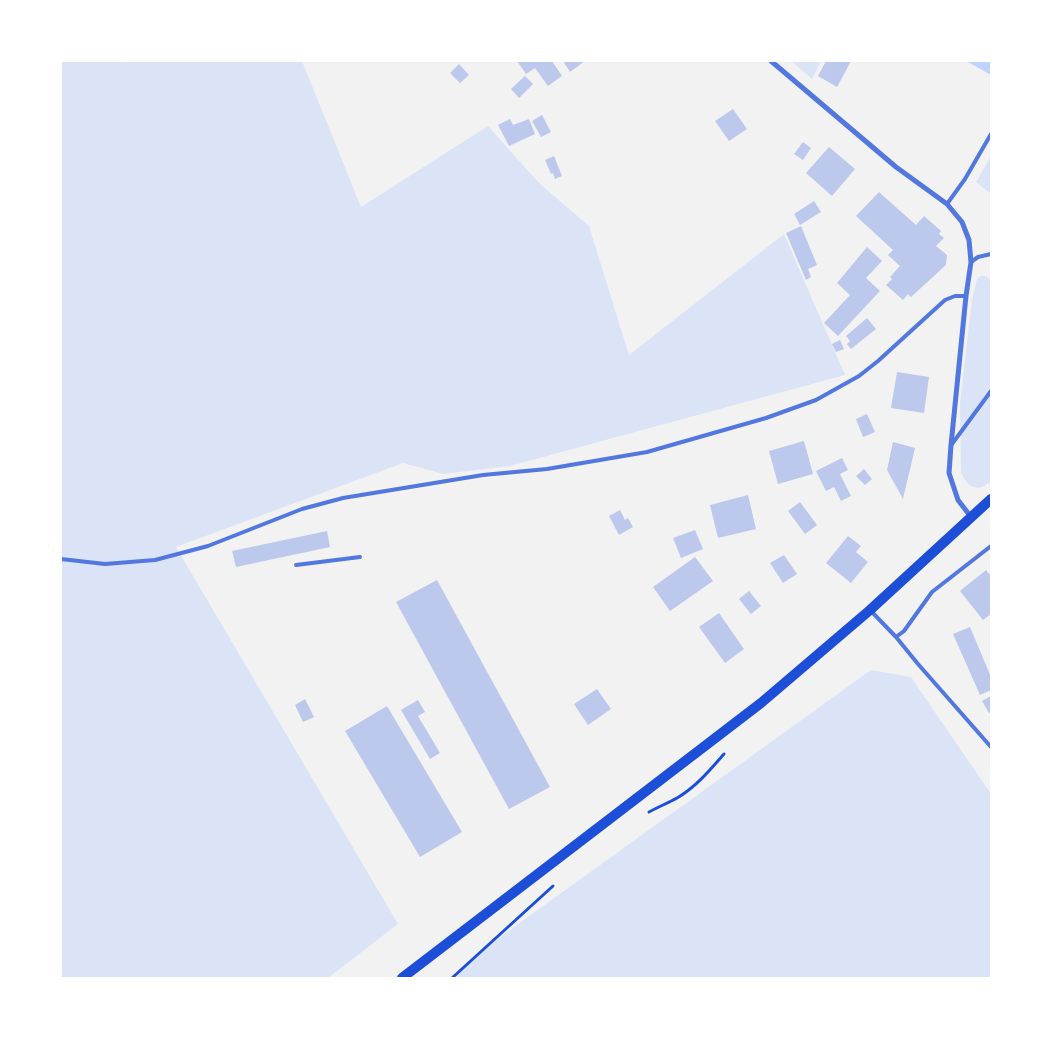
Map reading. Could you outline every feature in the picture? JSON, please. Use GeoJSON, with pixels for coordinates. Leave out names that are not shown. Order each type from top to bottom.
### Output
{"type":"FeatureCollection","features":[{"type":"Feature","properties":{"kind":"main road"},"geometry":{"type":"LineString","coordinates":[[402,978],[761,703],[870,610],[991,499]]}},
{"type":"Feature","properties":{"kind":"street"},"geometry":{"type":"LineString","coordinates":[[771,61],[881,155],[947,204],[962,222],[969,240],[971,262],[951,445],[950,473],[952,487],[958,500],[972,517]]}},
{"type":"Feature","properties":{"kind":"lane"},"geometry":{"type":"LineString","coordinates":[[947,204],[965,179],[991,134]]}},
{"type":"Feature","properties":{"kind":"lane"},"geometry":{"type":"LineString","coordinates":[[971,262],[978,257],[991,254]]}},
{"type":"Feature","properties":{"kind":"lane"},"geometry":{"type":"LineString","coordinates":[[61,559],[105,564],[155,560],[208,546],[302,509],[344,498],[483,475],[547,469],[647,452],[766,418],[816,400],[859,376],[945,300],[955,296],[966,296]]}},
{"type":"Feature","properties":{"kind":"lane"},"geometry":{"type":"LineString","coordinates":[[951,445],[991,391]]}},
{"type":"Feature","properties":{"kind":"lane"},"geometry":{"type":"LineString","coordinates":[[896,637],[904,631],[932,592],[991,546]]}},
{"type":"Feature","properties":{"kind":"lane"},"geometry":{"type":"LineString","coordinates":[[296,565],[360,557]]}},
{"type":"Feature","properties":{"kind":"lane"},"geometry":{"type":"LineString","coordinates":[[870,610],[896,637],[991,747]]}},
{"type":"Feature","properties":{"kind":"path"},"geometry":{"type":"LineString","coordinates":[[643,817],[650,811],[691,788]]}},
{"type":"Feature","properties":{"kind":"path"},"geometry":{"type":"LineString","coordinates":[[452,978],[555,884]]}},
{"type":"Feature","properties":{"kind":"shaded area"},"geometry":{"type":"Polygon","coordinates":[[[61,61],[122,61],[123,63],[124,61],[302,61],[361,207],[488,126],[540,184],[589,226],[629,355],[784,234],[845,375],[510,466],[443,474],[403,463],[176,547],[398,924],[328,978],[61,978],[61,61]]]}},
{"type":"Feature","properties":{"kind":"shaded area"},"geometry":{"type":"Polygon","coordinates":[[[791,61],[821,61],[812,79],[791,61]]]}},
{"type":"Feature","properties":{"kind":"shaded area"},"geometry":{"type":"Polygon","coordinates":[[[991,156],[991,194],[976,182],[991,156]]]}},
{"type":"Feature","properties":{"kind":"shaded area"},"geometry":{"type":"Polygon","coordinates":[[[981,276],[986,276],[991,280],[991,481],[977,488],[966,482],[961,472],[960,403],[972,299],[977,279],[981,276]]]}},
{"type":"Feature","properties":{"kind":"shaded area"},"geometry":{"type":"Polygon","coordinates":[[[871,670],[911,677],[991,794],[991,978],[453,978],[500,937],[871,670]]]}},
{"type":"Feature","properties":{"kind":"water"},"geometry":{"type":"Polygon","coordinates":[[[966,61],[991,61],[991,75],[966,61]]]}},
{"type":"Feature","properties":{"kind":"building"},"geometry":{"type":"Polygon","coordinates":[[[517,61],[552,61],[562,76],[548,86],[535,68],[526,74],[517,61]]]}},
{"type":"Feature","properties":{"kind":"building"},"geometry":{"type":"Polygon","coordinates":[[[563,61],[585,61],[570,72],[563,61]]]}},
{"type":"Feature","properties":{"kind":"building"},"geometry":{"type":"Polygon","coordinates":[[[826,61],[851,61],[837,87],[818,76],[826,61]]]}},
{"type":"Feature","properties":{"kind":"building"},"geometry":{"type":"Polygon","coordinates":[[[459,64],[469,75],[460,83],[450,73],[459,64]]]}},
{"type":"Feature","properties":{"kind":"building"},"geometry":{"type":"Polygon","coordinates":[[[525,76],[533,84],[519,98],[511,89],[525,76]]]}},
{"type":"Feature","properties":{"kind":"building"},"geometry":{"type":"Polygon","coordinates":[[[733,109],[747,129],[729,141],[715,121],[733,109]]]}},
{"type":"Feature","properties":{"kind":"building"},"geometry":{"type":"Polygon","coordinates":[[[542,115],[551,132],[541,137],[532,121],[542,115]]]}},
{"type":"Feature","properties":{"kind":"building"},"geometry":{"type":"Polygon","coordinates":[[[510,119],[513,125],[529,119],[535,134],[509,146],[498,125],[510,119]]]}},
{"type":"Feature","properties":{"kind":"building"},"geometry":{"type":"Polygon","coordinates":[[[803,142],[811,148],[803,160],[794,154],[803,142]]]}},
{"type":"Feature","properties":{"kind":"building"},"geometry":{"type":"Polygon","coordinates":[[[829,147],[855,169],[832,196],[806,173],[829,147]]]}},
{"type":"Feature","properties":{"kind":"building"},"geometry":{"type":"Polygon","coordinates":[[[554,156],[562,176],[555,179],[545,160],[554,156]]]}},
{"type":"Feature","properties":{"kind":"building"},"geometry":{"type":"Polygon","coordinates":[[[879,192],[916,225],[924,216],[941,231],[939,234],[944,238],[936,246],[947,255],[946,265],[911,297],[908,294],[903,300],[886,285],[892,279],[890,277],[900,266],[888,255],[893,250],[856,216],[879,192]]]}},
{"type":"Feature","properties":{"kind":"building"},"geometry":{"type":"Polygon","coordinates":[[[814,201],[821,212],[800,225],[794,214],[814,201]]]}},
{"type":"Feature","properties":{"kind":"building"},"geometry":{"type":"Polygon","coordinates":[[[801,226],[817,265],[808,269],[811,277],[806,280],[786,233],[801,226]]]}},
{"type":"Feature","properties":{"kind":"building"},"geometry":{"type":"Polygon","coordinates":[[[867,247],[882,261],[866,278],[880,291],[838,336],[824,323],[850,295],[837,283],[867,247]]]}},
{"type":"Feature","properties":{"kind":"building"},"geometry":{"type":"Polygon","coordinates":[[[867,318],[876,329],[851,349],[847,344],[850,341],[846,336],[867,318]]]}},
{"type":"Feature","properties":{"kind":"building"},"geometry":{"type":"Polygon","coordinates":[[[840,340],[844,349],[836,352],[832,344],[840,340]]]}},
{"type":"Feature","properties":{"kind":"building"},"geometry":{"type":"Polygon","coordinates":[[[897,372],[929,377],[924,413],[891,408],[897,372]]]}},
{"type":"Feature","properties":{"kind":"building"},"geometry":{"type":"Polygon","coordinates":[[[867,414],[875,432],[863,437],[856,419],[867,414]]]}},
{"type":"Feature","properties":{"kind":"building"},"geometry":{"type":"Polygon","coordinates":[[[804,441],[813,474],[778,484],[769,451],[804,441]]]}},
{"type":"Feature","properties":{"kind":"building"},"geometry":{"type":"Polygon","coordinates":[[[893,442],[915,448],[903,499],[887,470],[893,442]]]}},
{"type":"Feature","properties":{"kind":"building"},"geometry":{"type":"Polygon","coordinates":[[[842,458],[848,470],[840,474],[851,496],[841,501],[834,487],[826,491],[816,471],[842,458]]]}},
{"type":"Feature","properties":{"kind":"building"},"geometry":{"type":"Polygon","coordinates":[[[864,469],[872,479],[865,485],[856,476],[864,469]]]}},
{"type":"Feature","properties":{"kind":"building"},"geometry":{"type":"Polygon","coordinates":[[[748,495],[756,529],[718,538],[710,505],[748,495]]]}},
{"type":"Feature","properties":{"kind":"building"},"geometry":{"type":"Polygon","coordinates":[[[800,502],[817,525],[805,534],[788,511],[800,502]]]}},
{"type":"Feature","properties":{"kind":"building"},"geometry":{"type":"Polygon","coordinates":[[[620,510],[625,520],[628,518],[633,527],[619,535],[609,516],[620,510]]]}},
{"type":"Feature","properties":{"kind":"building"},"geometry":{"type":"Polygon","coordinates":[[[695,530],[703,549],[681,558],[673,538],[695,530]]]}},
{"type":"Feature","properties":{"kind":"building"},"geometry":{"type":"Polygon","coordinates":[[[327,531],[330,547],[236,567],[232,551],[327,531]]]}},
{"type":"Feature","properties":{"kind":"building"},"geometry":{"type":"Polygon","coordinates":[[[848,536],[861,546],[856,552],[868,562],[851,583],[826,563],[848,536]]]}},
{"type":"Feature","properties":{"kind":"building"},"geometry":{"type":"Polygon","coordinates":[[[784,555],[797,574],[783,583],[770,563],[784,555]]]}},
{"type":"Feature","properties":{"kind":"building"},"geometry":{"type":"Polygon","coordinates":[[[695,557],[713,581],[670,611],[653,587],[695,557]]]}},
{"type":"Feature","properties":{"kind":"building"},"geometry":{"type":"Polygon","coordinates":[[[986,570],[991,576],[991,614],[983,620],[960,591],[986,570]]]}},
{"type":"Feature","properties":{"kind":"building"},"geometry":{"type":"Polygon","coordinates":[[[437,580],[550,787],[509,809],[396,602],[437,580]]]}},
{"type":"Feature","properties":{"kind":"building"},"geometry":{"type":"Polygon","coordinates":[[[749,591],[761,606],[751,614],[739,599],[749,591]]]}},
{"type":"Feature","properties":{"kind":"building"},"geometry":{"type":"Polygon","coordinates":[[[719,613],[744,649],[725,663],[699,627],[719,613]]]}},
{"type":"Feature","properties":{"kind":"building"},"geometry":{"type":"Polygon","coordinates":[[[970,627],[991,677],[991,690],[980,695],[953,634],[970,627]]]}},
{"type":"Feature","properties":{"kind":"building"},"geometry":{"type":"Polygon","coordinates":[[[597,689],[611,709],[588,725],[574,704],[597,689]]]}},
{"type":"Feature","properties":{"kind":"building"},"geometry":{"type":"Polygon","coordinates":[[[991,696],[991,712],[989,713],[982,701],[991,696]]]}},
{"type":"Feature","properties":{"kind":"building"},"geometry":{"type":"Polygon","coordinates":[[[305,699],[314,717],[303,722],[295,705],[305,699]]]}},
{"type":"Feature","properties":{"kind":"building"},"geometry":{"type":"Polygon","coordinates":[[[418,700],[425,712],[418,716],[440,753],[430,759],[401,710],[418,700]]]}},
{"type":"Feature","properties":{"kind":"building"},"geometry":{"type":"Polygon","coordinates":[[[387,706],[462,832],[420,857],[345,731],[387,706]]]}}]}
